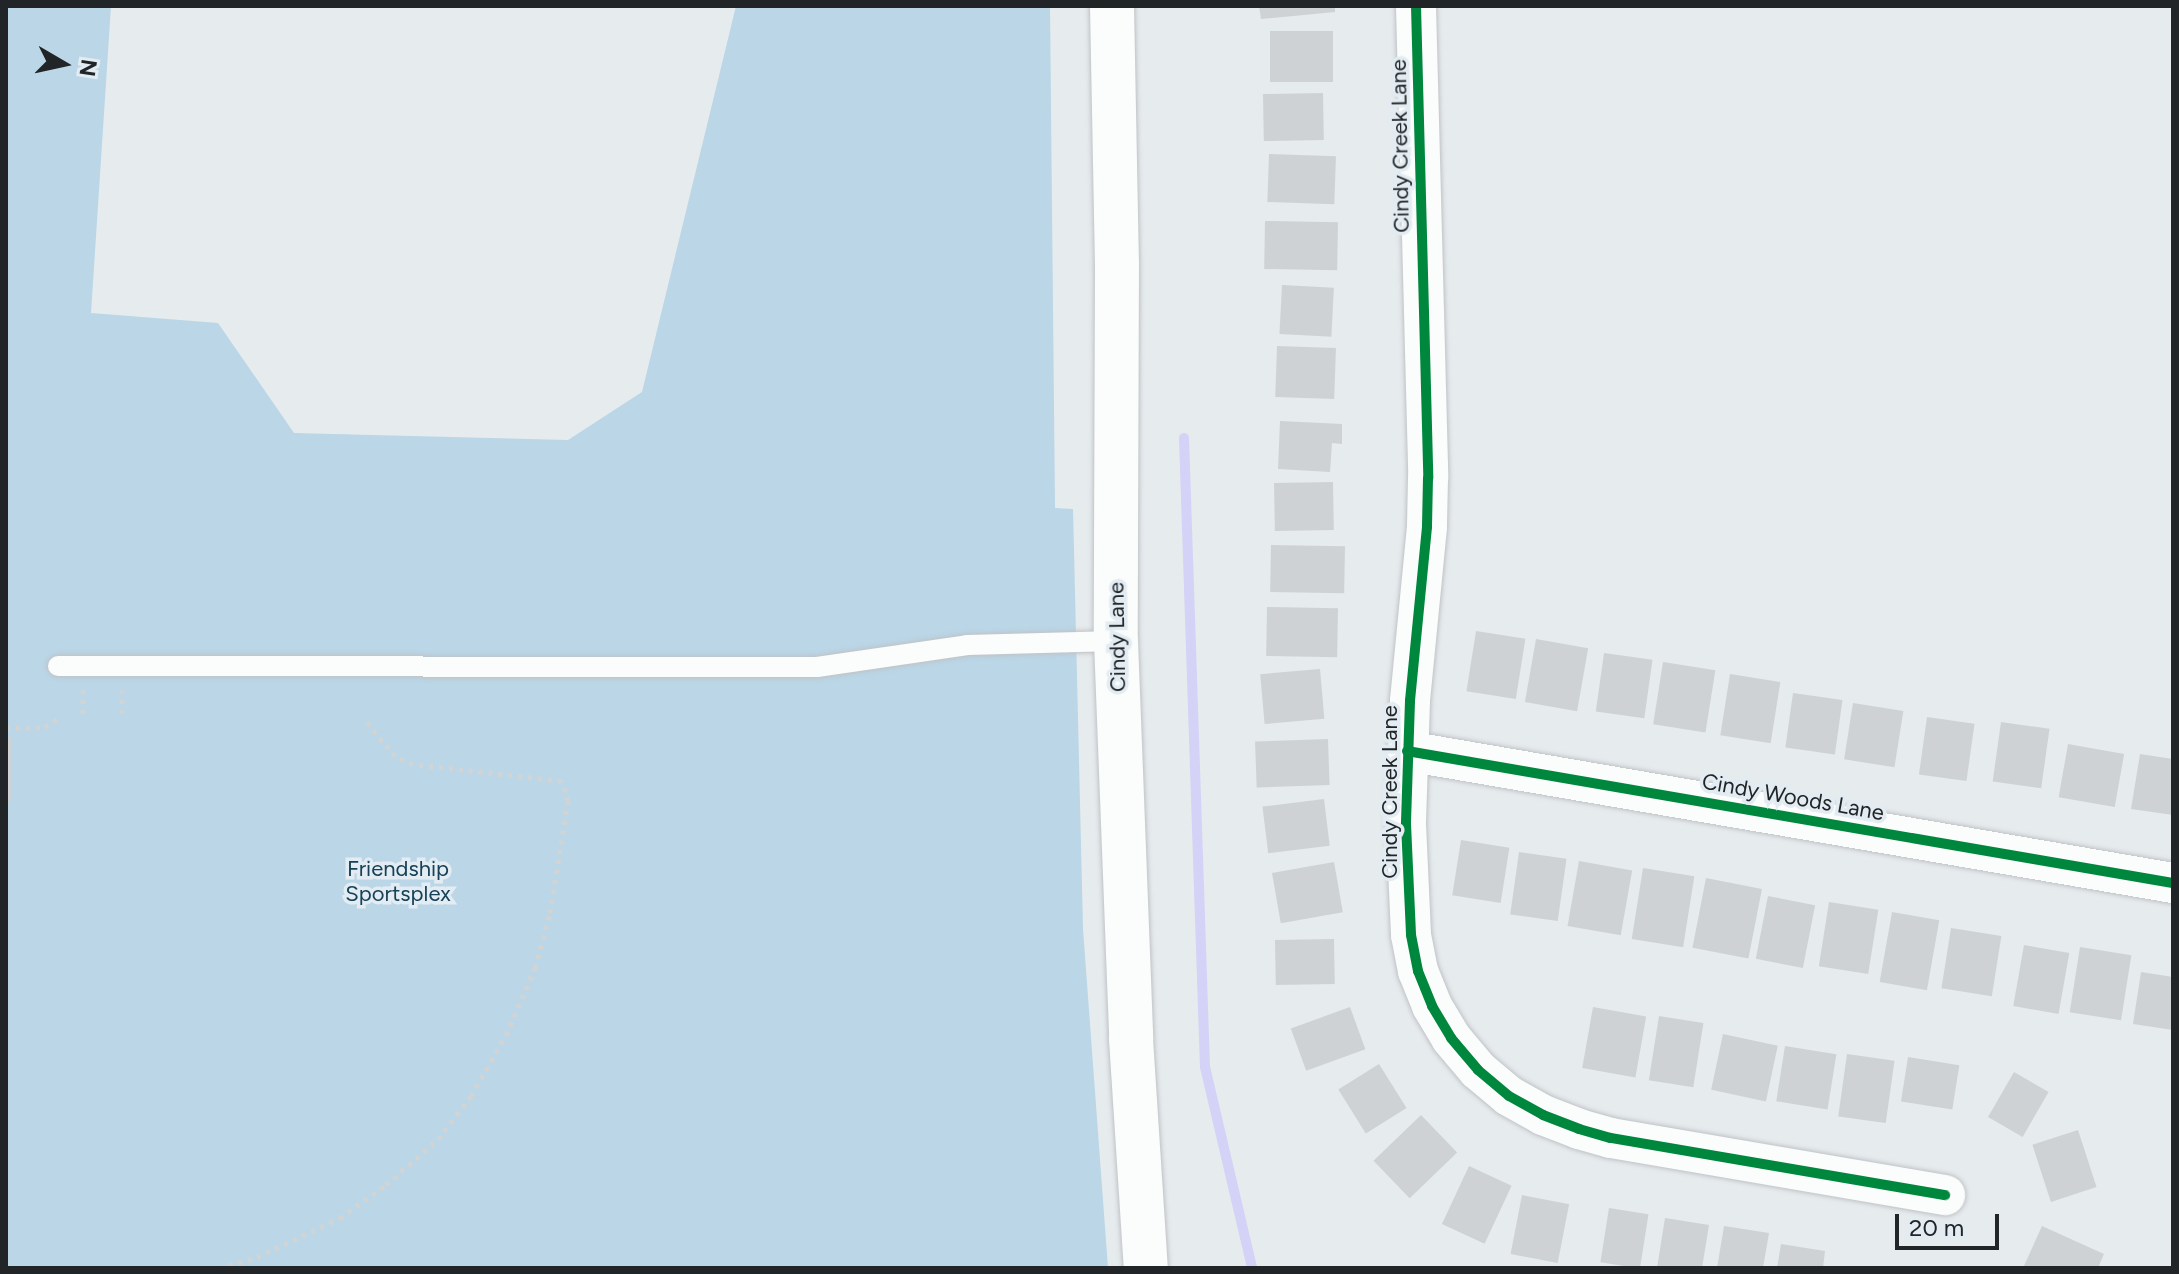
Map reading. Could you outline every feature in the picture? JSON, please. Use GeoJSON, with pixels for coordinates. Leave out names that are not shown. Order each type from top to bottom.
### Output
{"type":"FeatureCollection","features":[{"type":"Feature","properties":{"kind":"main road","name":"Cindy Lane"},"geometry":{"type":"LineString","coordinates":[[1112,6],[1117,264],[1116,641],[1131,1039],[1146,1268]]}},
{"type":"Feature","properties":{"kind":"street","name":"Cindy Creek Lane"},"geometry":{"type":"LineString","coordinates":[[1416,6],[1428,478],[1427,527],[1407,751],[1409,895],[1418,971],[1432,1006],[1451,1038],[1478,1070],[1509,1096],[1543,1115],[1611,1138],[1945,1195]]}},
{"type":"Feature","properties":{"kind":"street","name":"Cindy Woods Lane"},"geometry":{"type":"LineString","coordinates":[[1407,751],[2173,883]]}},
{"type":"Feature","properties":{"kind":"lane"},"geometry":{"type":"LineString","coordinates":[[58,666],[817,667],[967,645],[1116,641]]}},
{"type":"Feature","properties":{"kind":"path"},"geometry":{"type":"LineString","coordinates":[[6,728],[45,727],[61,717]]}},
{"type":"Feature","properties":{"kind":"path"},"geometry":{"type":"LineString","coordinates":[[219,1268],[257,1257],[340,1218],[386,1185],[438,1139],[471,1096],[506,1035],[535,968],[550,913],[568,801],[562,781],[413,764],[395,756],[363,718]]}},
{"type":"Feature","properties":{"kind":"green space","name":"Friendship Sportsplex"},"geometry":{"type":"Polygon","coordinates":[[[6,6],[111,6],[91,313],[218,323],[294,433],[568,440],[642,392],[736,6],[1050,6],[1055,508],[1073,509],[1083,929],[1108,1268],[6,1268],[6,6]]]}},
{"type":"Feature","properties":{"kind":"building"},"geometry":{"type":"Polygon","coordinates":[[[1259,6],[1335,6],[1335,12],[1261,19],[1259,6]]]}},
{"type":"Feature","properties":{"kind":"building"},"geometry":{"type":"Polygon","coordinates":[[[1270,31],[1333,31],[1333,82],[1270,82],[1270,31]]]}},
{"type":"Feature","properties":{"kind":"building"},"geometry":{"type":"Polygon","coordinates":[[[1323,93],[1324,140],[1264,141],[1263,94],[1323,93]]]}},
{"type":"Feature","properties":{"kind":"building"},"geometry":{"type":"Polygon","coordinates":[[[1269,154],[1336,156],[1334,204],[1267,202],[1269,154]]]}},
{"type":"Feature","properties":{"kind":"building"},"geometry":{"type":"Polygon","coordinates":[[[1265,221],[1338,222],[1337,270],[1264,269],[1265,221]]]}},
{"type":"Feature","properties":{"kind":"building"},"geometry":{"type":"Polygon","coordinates":[[[1282,285],[1334,288],[1331,337],[1279,334],[1282,285]]]}},
{"type":"Feature","properties":{"kind":"building"},"geometry":{"type":"Polygon","coordinates":[[[1277,346],[1336,348],[1334,399],[1275,397],[1277,346]]]}},
{"type":"Feature","properties":{"kind":"building"},"geometry":{"type":"Polygon","coordinates":[[[1280,421],[1342,424],[1342,444],[1332,443],[1330,472],[1278,469],[1280,421]]]}},
{"type":"Feature","properties":{"kind":"building"},"geometry":{"type":"Polygon","coordinates":[[[1333,482],[1334,530],[1275,531],[1274,483],[1333,482]]]}},
{"type":"Feature","properties":{"kind":"building"},"geometry":{"type":"Polygon","coordinates":[[[1271,545],[1345,546],[1344,593],[1270,592],[1271,545]]]}},
{"type":"Feature","properties":{"kind":"building"},"geometry":{"type":"Polygon","coordinates":[[[1267,607],[1338,608],[1337,657],[1266,656],[1267,607]]]}},
{"type":"Feature","properties":{"kind":"building"},"geometry":{"type":"Polygon","coordinates":[[[1476,631],[1525,639],[1516,699],[1466,691],[1476,631]]]}},
{"type":"Feature","properties":{"kind":"building"},"geometry":{"type":"Polygon","coordinates":[[[1536,639],[1588,648],[1577,711],[1525,702],[1536,639]]]}},
{"type":"Feature","properties":{"kind":"building"},"geometry":{"type":"Polygon","coordinates":[[[1604,653],[1653,660],[1644,718],[1596,711],[1604,653]]]}},
{"type":"Feature","properties":{"kind":"building"},"geometry":{"type":"Polygon","coordinates":[[[1663,662],[1715,670],[1705,733],[1653,724],[1663,662]]]}},
{"type":"Feature","properties":{"kind":"building"},"geometry":{"type":"Polygon","coordinates":[[[1320,669],[1324,719],[1265,724],[1260,674],[1320,669]]]}},
{"type":"Feature","properties":{"kind":"building"},"geometry":{"type":"Polygon","coordinates":[[[1730,674],[1780,682],[1771,743],[1720,735],[1730,674]]]}},
{"type":"Feature","properties":{"kind":"building"},"geometry":{"type":"Polygon","coordinates":[[[1793,693],[1843,700],[1835,754],[1785,747],[1793,693]]]}},
{"type":"Feature","properties":{"kind":"building"},"geometry":{"type":"Polygon","coordinates":[[[1853,703],[1903,711],[1894,767],[1844,759],[1853,703]]]}},
{"type":"Feature","properties":{"kind":"building"},"geometry":{"type":"Polygon","coordinates":[[[1927,717],[1975,724],[1966,781],[1919,774],[1927,717]]]}},
{"type":"Feature","properties":{"kind":"building"},"geometry":{"type":"Polygon","coordinates":[[[2001,722],[2050,729],[2041,788],[1993,781],[2001,722]]]}},
{"type":"Feature","properties":{"kind":"building"},"geometry":{"type":"Polygon","coordinates":[[[6,737],[11,737],[11,801],[6,801],[6,737]]]}},
{"type":"Feature","properties":{"kind":"building"},"geometry":{"type":"Polygon","coordinates":[[[1328,739],[1330,785],[1257,788],[1255,742],[1328,739]]]}},
{"type":"Feature","properties":{"kind":"building"},"geometry":{"type":"Polygon","coordinates":[[[2068,744],[2124,754],[2115,807],[2059,797],[2068,744]]]}},
{"type":"Feature","properties":{"kind":"building"},"geometry":{"type":"Polygon","coordinates":[[[2140,754],[2173,759],[2173,815],[2131,809],[2140,754]]]}},
{"type":"Feature","properties":{"kind":"building"},"geometry":{"type":"Polygon","coordinates":[[[1324,799],[1330,846],[1268,853],[1262,807],[1324,799]]]}},
{"type":"Feature","properties":{"kind":"building"},"geometry":{"type":"Polygon","coordinates":[[[1461,840],[1509,848],[1501,903],[1452,895],[1461,840]]]}},
{"type":"Feature","properties":{"kind":"building"},"geometry":{"type":"Polygon","coordinates":[[[1519,852],[1567,859],[1558,921],[1510,914],[1519,852]]]}},
{"type":"Feature","properties":{"kind":"building"},"geometry":{"type":"Polygon","coordinates":[[[1579,861],[1632,870],[1621,935],[1568,926],[1579,861]]]}},
{"type":"Feature","properties":{"kind":"building"},"geometry":{"type":"Polygon","coordinates":[[[1334,862],[1343,912],[1281,923],[1272,873],[1334,862]]]}},
{"type":"Feature","properties":{"kind":"building"},"geometry":{"type":"Polygon","coordinates":[[[1643,868],[1694,876],[1683,947],[1632,939],[1643,868]]]}},
{"type":"Feature","properties":{"kind":"building"},"geometry":{"type":"Polygon","coordinates":[[[1706,878],[1762,889],[1748,959],[1692,948],[1706,878]]]}},
{"type":"Feature","properties":{"kind":"building"},"geometry":{"type":"Polygon","coordinates":[[[1768,896],[1815,905],[1803,968],[1756,959],[1768,896]]]}},
{"type":"Feature","properties":{"kind":"building"},"geometry":{"type":"Polygon","coordinates":[[[1829,902],[1878,910],[1868,974],[1819,966],[1829,902]]]}},
{"type":"Feature","properties":{"kind":"building"},"geometry":{"type":"Polygon","coordinates":[[[1892,912],[1939,920],[1927,990],[1880,982],[1892,912]]]}},
{"type":"Feature","properties":{"kind":"building"},"geometry":{"type":"Polygon","coordinates":[[[1951,928],[2001,936],[1992,996],[1941,988],[1951,928]]]}},
{"type":"Feature","properties":{"kind":"building"},"geometry":{"type":"Polygon","coordinates":[[[1334,939],[1335,984],[1276,985],[1275,940],[1334,939]]]}},
{"type":"Feature","properties":{"kind":"building"},"geometry":{"type":"Polygon","coordinates":[[[2024,945],[2069,953],[2059,1014],[2013,1006],[2024,945]]]}},
{"type":"Feature","properties":{"kind":"building"},"geometry":{"type":"Polygon","coordinates":[[[2080,947],[2131,955],[2121,1020],[2070,1012],[2080,947]]]}},
{"type":"Feature","properties":{"kind":"building"},"geometry":{"type":"Polygon","coordinates":[[[2141,972],[2173,977],[2173,1030],[2133,1024],[2141,972]]]}},
{"type":"Feature","properties":{"kind":"building"},"geometry":{"type":"Polygon","coordinates":[[[1350,1007],[1365,1049],[1306,1071],[1291,1029],[1350,1007]]]}},
{"type":"Feature","properties":{"kind":"building"},"geometry":{"type":"Polygon","coordinates":[[[1593,1007],[1646,1016],[1635,1077],[1582,1068],[1593,1007]]]}},
{"type":"Feature","properties":{"kind":"building"},"geometry":{"type":"Polygon","coordinates":[[[1659,1016],[1703,1023],[1693,1087],[1649,1080],[1659,1016]]]}},
{"type":"Feature","properties":{"kind":"building"},"geometry":{"type":"Polygon","coordinates":[[[1723,1034],[1778,1046],[1766,1101],[1711,1090],[1723,1034]]]}},
{"type":"Feature","properties":{"kind":"building"},"geometry":{"type":"Polygon","coordinates":[[[1785,1046],[1836,1054],[1828,1109],[1776,1101],[1785,1046]]]}},
{"type":"Feature","properties":{"kind":"building"},"geometry":{"type":"Polygon","coordinates":[[[1847,1054],[1895,1061],[1886,1123],[1838,1116],[1847,1054]]]}},
{"type":"Feature","properties":{"kind":"building"},"geometry":{"type":"Polygon","coordinates":[[[1908,1057],[1959,1065],[1952,1110],[1901,1101],[1908,1057]]]}},
{"type":"Feature","properties":{"kind":"building"},"geometry":{"type":"Polygon","coordinates":[[[1379,1064],[1407,1108],[1366,1134],[1338,1089],[1379,1064]]]}},
{"type":"Feature","properties":{"kind":"building"},"geometry":{"type":"Polygon","coordinates":[[[2014,1072],[2049,1092],[2023,1137],[1988,1117],[2014,1072]]]}},
{"type":"Feature","properties":{"kind":"building"},"geometry":{"type":"Polygon","coordinates":[[[1421,1115],[1457,1152],[1410,1198],[1374,1161],[1421,1115]]]}},
{"type":"Feature","properties":{"kind":"building"},"geometry":{"type":"Polygon","coordinates":[[[2078,1130],[2097,1187],[2051,1202],[2032,1145],[2078,1130]]]}},
{"type":"Feature","properties":{"kind":"building"},"geometry":{"type":"Polygon","coordinates":[[[1469,1166],[1512,1186],[1485,1244],[1442,1224],[1469,1166]]]}},
{"type":"Feature","properties":{"kind":"building"},"geometry":{"type":"Polygon","coordinates":[[[1522,1195],[1569,1204],[1558,1263],[1511,1254],[1522,1195]]]}},
{"type":"Feature","properties":{"kind":"building"},"geometry":{"type":"Polygon","coordinates":[[[1609,1208],[1649,1214],[1640,1268],[1600,1262],[1609,1208]]]}},
{"type":"Feature","properties":{"kind":"building"},"geometry":{"type":"Polygon","coordinates":[[[1665,1218],[1709,1225],[1702,1268],[1657,1268],[1665,1218]]]}},
{"type":"Feature","properties":{"kind":"building"},"geometry":{"type":"Polygon","coordinates":[[[1724,1226],[1769,1233],[1763,1268],[1717,1268],[1724,1226]]]}},
{"type":"Feature","properties":{"kind":"building"},"geometry":{"type":"Polygon","coordinates":[[[2042,1226],[2104,1254],[2098,1268],[2023,1268],[2042,1226]]]}},
{"type":"Feature","properties":{"kind":"building"},"geometry":{"type":"Polygon","coordinates":[[[1781,1244],[1825,1251],[1823,1268],[1777,1268],[1781,1244]]]}},
{"type":"Feature","properties":{"kind":"waterway"},"geometry":{"type":"LineString","coordinates":[[1184,438],[1205,1067],[1252,1268]]}},
{"type":"Feature","properties":{"kind":"cycle path"},"geometry":{"type":"LineString","coordinates":[[1416,6],[1428,478],[1427,527],[1410,701],[1406,824],[1411,935],[1418,971],[1432,1006],[1451,1038],[1478,1070],[1509,1096],[1543,1115],[1579,1129],[1611,1138],[1945,1195]]}},
{"type":"Feature","properties":{"kind":"cycle path"},"geometry":{"type":"LineString","coordinates":[[1407,751],[2173,883]]}}]}
